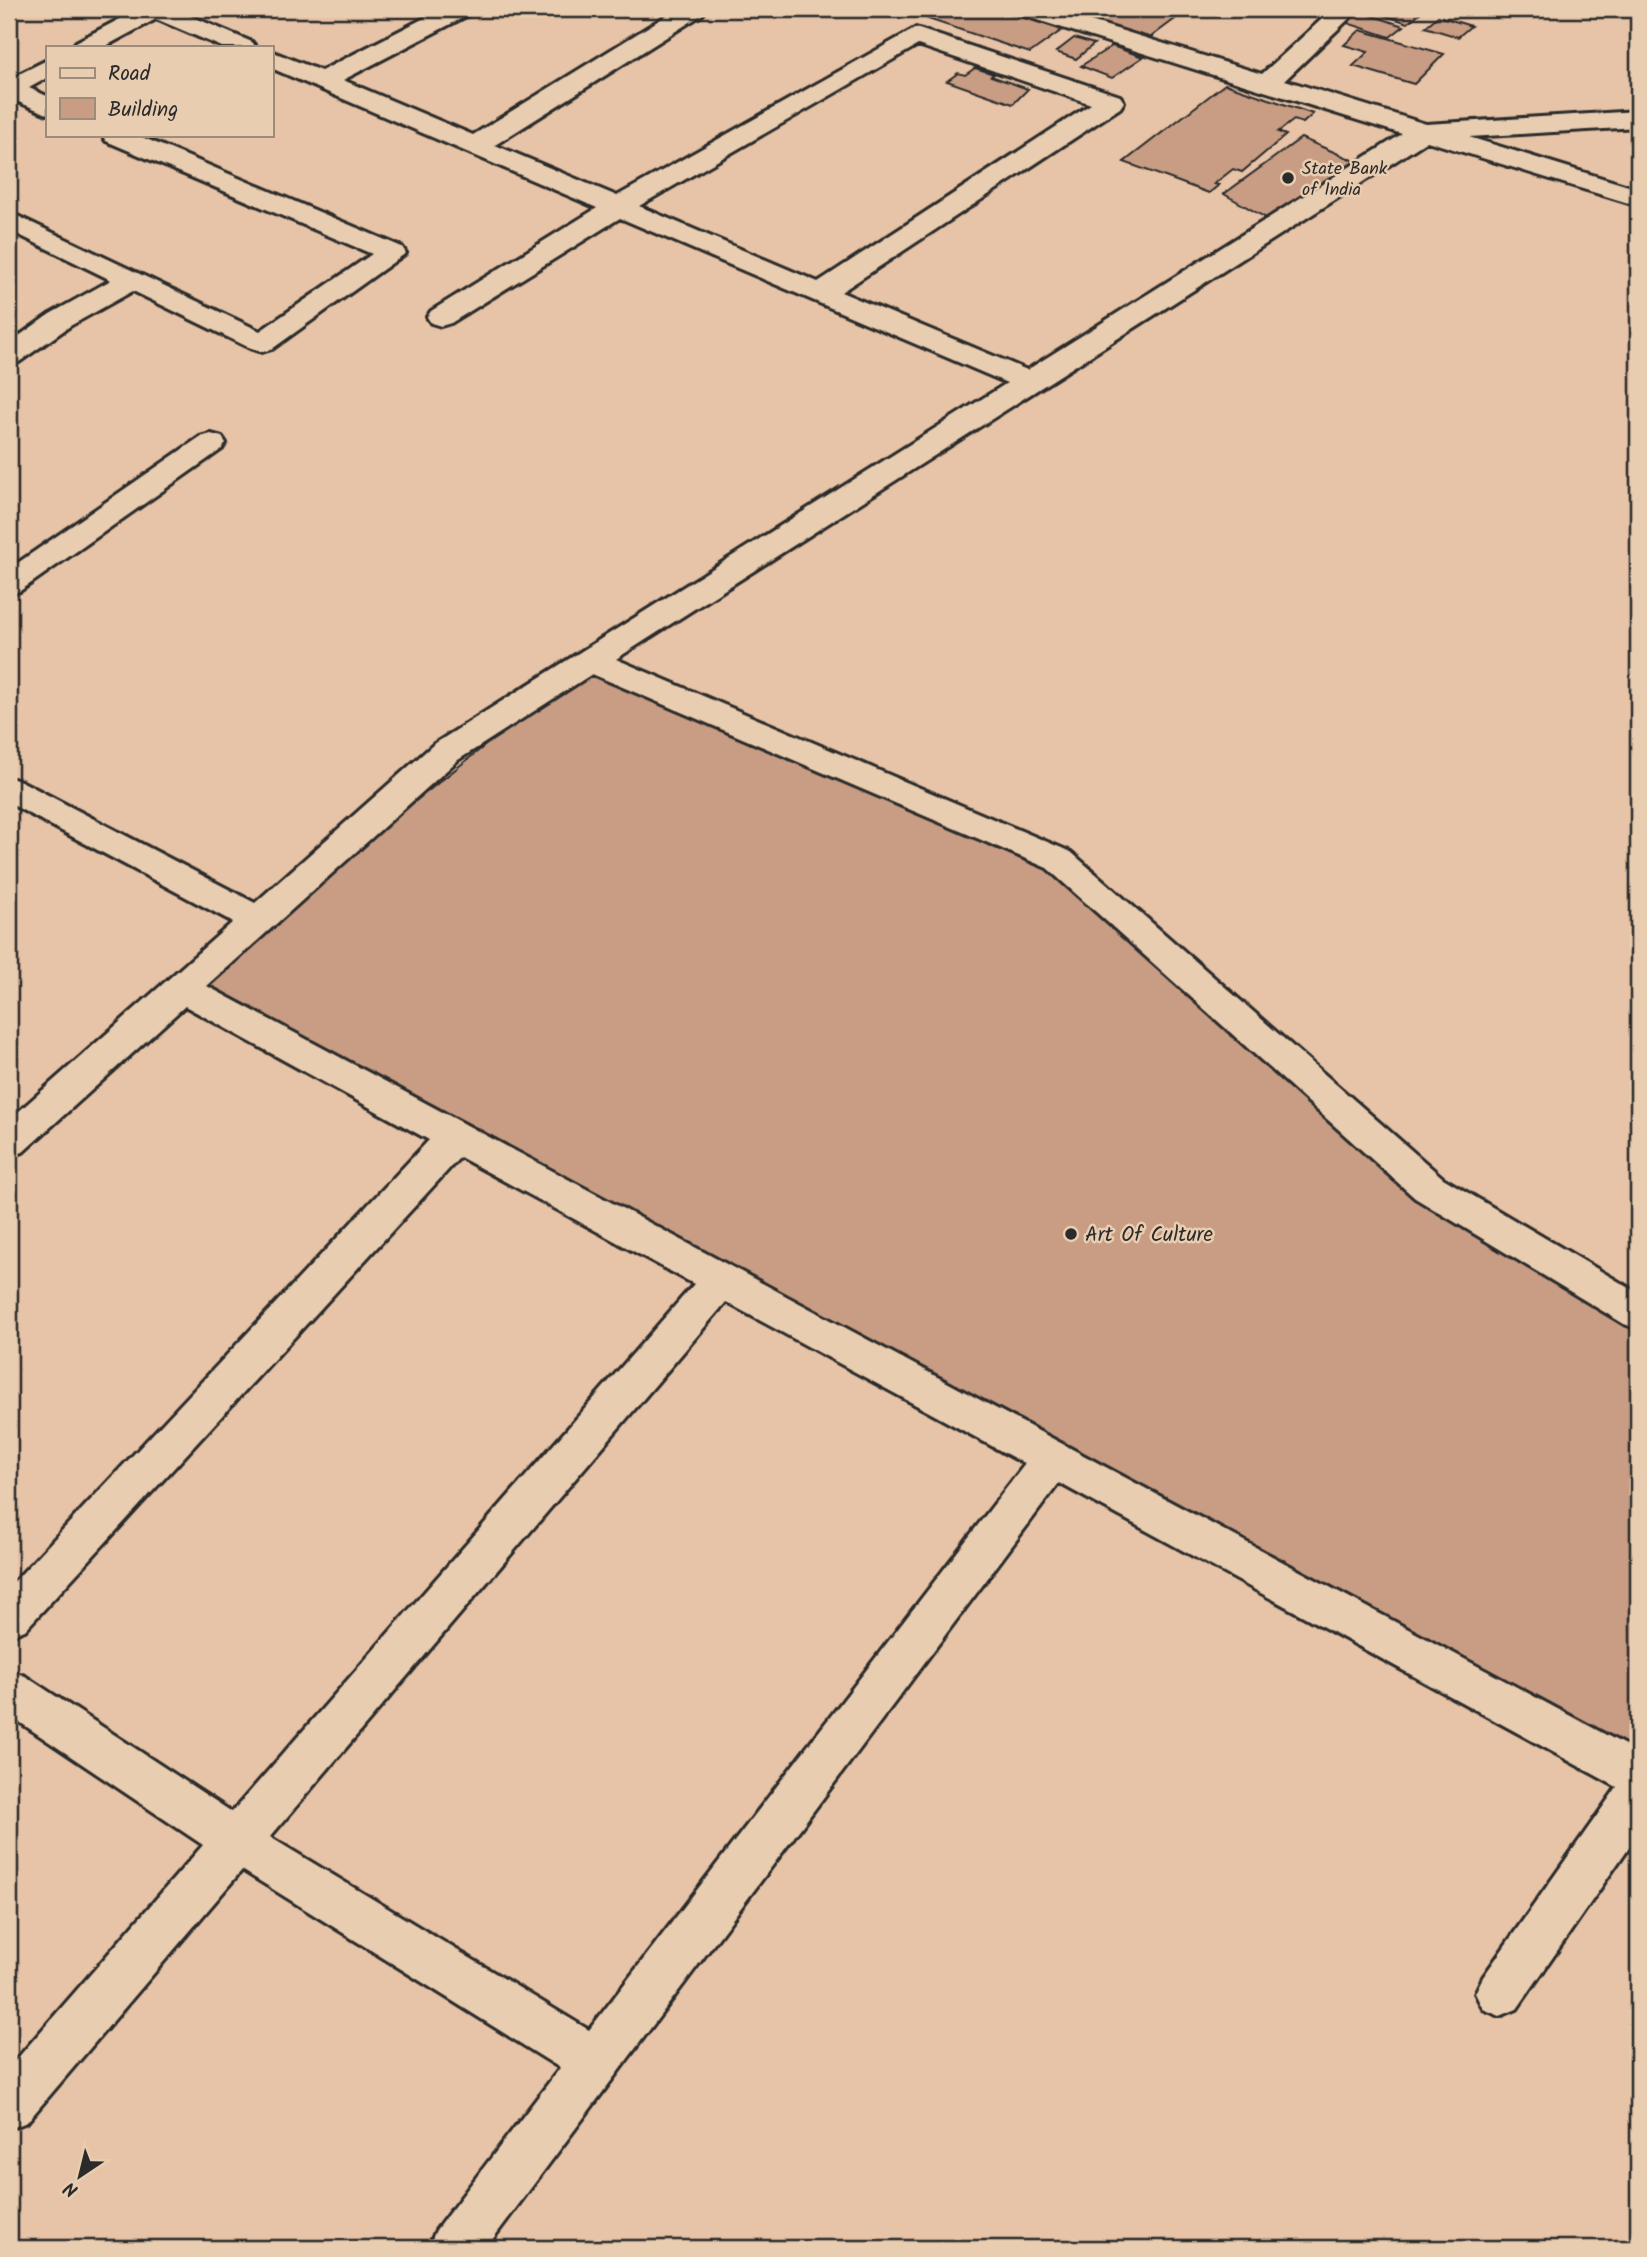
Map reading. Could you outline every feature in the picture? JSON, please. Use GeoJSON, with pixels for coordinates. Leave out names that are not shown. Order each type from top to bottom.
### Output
{"type":"FeatureCollection","features":[{"type":"Feature","properties":{"kind":"street"},"geometry":{"type":"LineString","coordinates":[[87,46],[154,9],[241,46]]}},
{"type":"Feature","properties":{"kind":"street"},"geometry":{"type":"LineString","coordinates":[[322,81],[461,9]]}},
{"type":"Feature","properties":{"kind":"street"},"geometry":{"type":"LineString","coordinates":[[474,146],[694,9]]}},
{"type":"Feature","properties":{"kind":"street"},"geometry":{"type":"LineString","coordinates":[[1030,9],[1638,198]]}},
{"type":"Feature","properties":{"kind":"street"},"geometry":{"type":"LineString","coordinates":[[1267,83],[1347,9]]}},
{"type":"Feature","properties":{"kind":"street"},"geometry":{"type":"LineString","coordinates":[[441,317],[618,207],[916,36],[1111,102],[820,293]]}},
{"type":"Feature","properties":{"kind":"street"},"geometry":{"type":"LineString","coordinates":[[273,60],[1029,382]]}},
{"type":"Feature","properties":{"kind":"street"},"geometry":{"type":"LineString","coordinates":[[9,89],[46,69]]}},
{"type":"Feature","properties":{"kind":"street"},"geometry":{"type":"LineString","coordinates":[[9,89],[46,106]]}},
{"type":"Feature","properties":{"kind":"street"},"geometry":{"type":"LineString","coordinates":[[9,1142],[446,752],[1423,132],[1638,119]]}},
{"type":"Feature","properties":{"kind":"street"},"geometry":{"type":"LineString","coordinates":[[9,220],[262,343],[391,253],[118,136]]}},
{"type":"Feature","properties":{"kind":"street"},"geometry":{"type":"LineString","coordinates":[[9,356],[60,320],[132,280]]}},
{"type":"Feature","properties":{"kind":"street"},"geometry":{"type":"LineString","coordinates":[[9,584],[211,443]]}},
{"type":"Feature","properties":{"kind":"street"},"geometry":{"type":"LineString","coordinates":[[591,661],[1059,860],[1429,1188],[1638,1312]]}},
{"type":"Feature","properties":{"kind":"street"},"geometry":{"type":"LineString","coordinates":[[9,789],[258,920]]}},
{"type":"Feature","properties":{"kind":"street"},"geometry":{"type":"LineString","coordinates":[[181,988],[1638,1775]]}},
{"type":"Feature","properties":{"kind":"street"},"geometry":{"type":"LineString","coordinates":[[9,1616],[456,1136]]}},
{"type":"Feature","properties":{"kind":"street"},"geometry":{"type":"LineString","coordinates":[[9,2105],[721,1280]]}},
{"type":"Feature","properties":{"kind":"street"},"geometry":{"type":"LineString","coordinates":[[454,2248],[1053,1460]]}},
{"type":"Feature","properties":{"kind":"street"},"geometry":{"type":"LineString","coordinates":[[9,1690],[236,1841],[595,2062]]}},
{"type":"Feature","properties":{"kind":"street"},"geometry":{"type":"LineString","coordinates":[[1500,1993],[1638,1796]]}},
{"type":"Feature","properties":{"kind":"building"},"geometry":{"type":"Polygon","coordinates":[[[943,9],[999,9],[1062,30],[1030,53],[928,19],[943,9]]]}},
{"type":"Feature","properties":{"kind":"building"},"geometry":{"type":"Polygon","coordinates":[[[1053,9],[1172,9],[1183,13],[1147,40],[1053,9]]]}},
{"type":"Feature","properties":{"kind":"building"},"geometry":{"type":"Polygon","coordinates":[[[1272,9],[1310,9],[1300,17],[1272,9]]]}},
{"type":"Feature","properties":{"kind":"building"},"geometry":{"type":"Polygon","coordinates":[[[1377,9],[1422,11],[1408,23],[1373,12],[1377,9]]]}},
{"type":"Feature","properties":{"kind":"building"},"geometry":{"type":"Polygon","coordinates":[[[1358,11],[1404,26],[1390,37],[1344,22],[1358,11]]]}},
{"type":"Feature","properties":{"kind":"building"},"geometry":{"type":"Polygon","coordinates":[[[1438,16],[1471,26],[1458,37],[1425,27],[1438,16]]]}},
{"type":"Feature","properties":{"kind":"building"},"geometry":{"type":"Polygon","coordinates":[[[1360,30],[1444,54],[1414,84],[1353,66],[1368,52],[1344,45],[1360,30]]]}},
{"type":"Feature","properties":{"kind":"building"},"geometry":{"type":"Polygon","coordinates":[[[1074,38],[1094,44],[1076,59],[1056,52],[1074,38]]]}},
{"type":"Feature","properties":{"kind":"building"},"geometry":{"type":"Polygon","coordinates":[[[1112,46],[1143,57],[1112,78],[1081,66],[1112,46]]]}},
{"type":"Feature","properties":{"kind":"building"},"geometry":{"type":"Polygon","coordinates":[[[975,68],[1028,89],[1013,104],[947,81],[958,73],[965,75],[975,68]]]}},
{"type":"Feature","properties":{"kind":"building"},"geometry":{"type":"Polygon","coordinates":[[[1225,84],[1313,114],[1303,123],[1294,120],[1278,132],[1286,135],[1242,172],[1233,169],[1214,184],[1219,185],[1209,193],[1124,162],[1225,84]]]}},
{"type":"Feature","properties":{"kind":"building","name":"State Bank of India"},"geometry":{"type":"Polygon","coordinates":[[[1301,138],[1355,161],[1268,219],[1224,194],[1301,138]]]}},
{"type":"Feature","properties":{"kind":"building","name":"Art Of Culture"},"geometry":{"type":"Polygon","coordinates":[[[591,661],[1059,860],[1429,1188],[1638,1313],[1638,1775],[181,988],[591,661]]]}},
{"type":"Feature","properties":{"kind":"place","name":"State Bank of India"},"geometry":{"type":"Point","coordinates":[1288,178]}},
{"type":"Feature","properties":{"kind":"place","name":"Art Of Culture"},"geometry":{"type":"Point","coordinates":[1071,1234]}}]}
